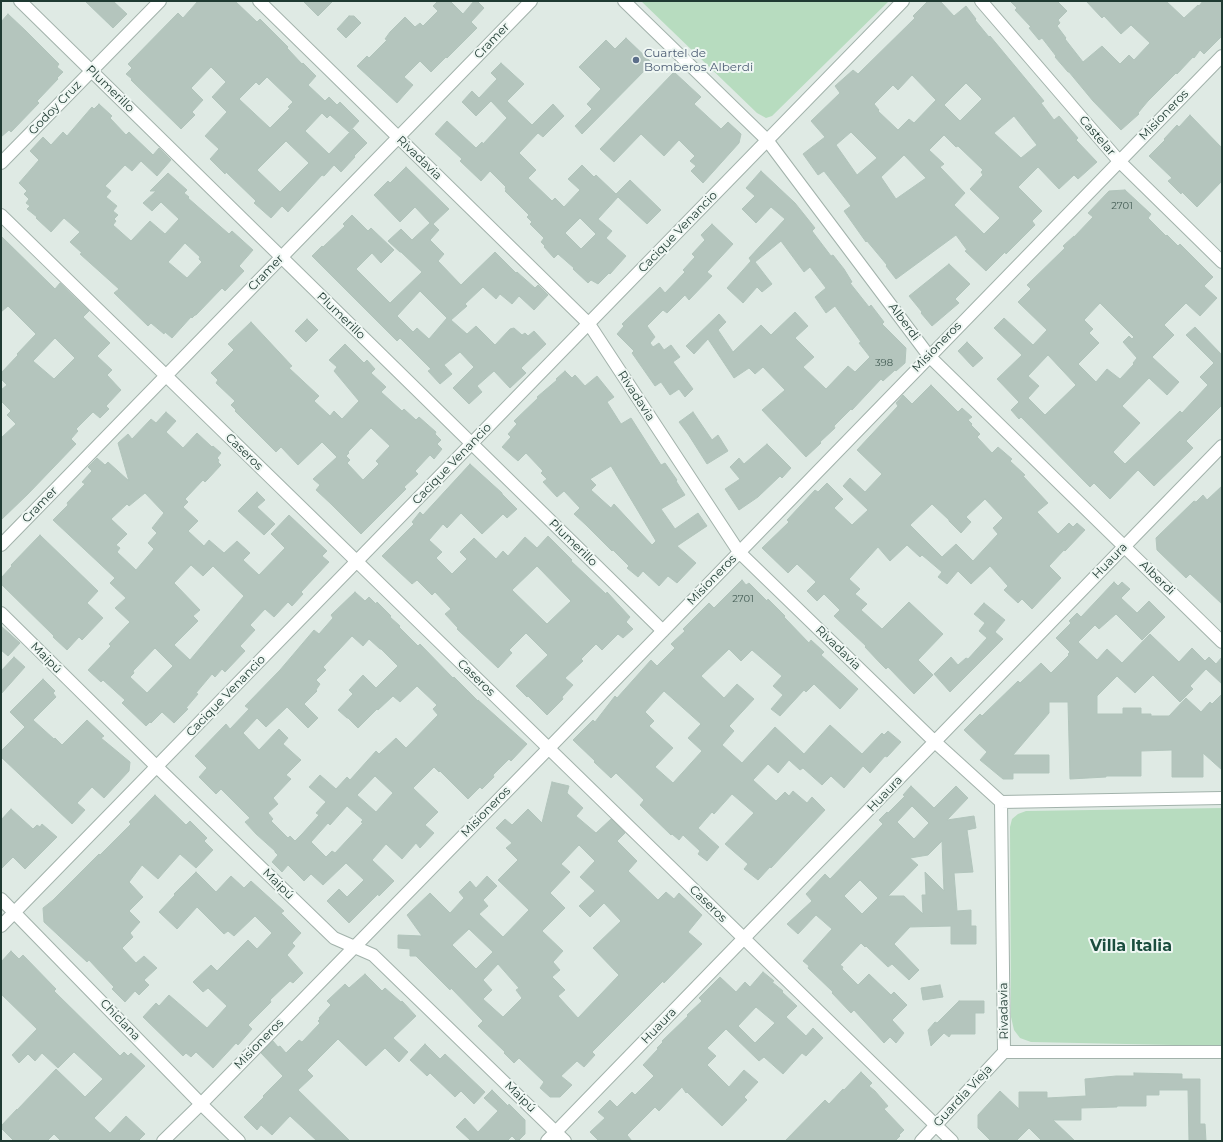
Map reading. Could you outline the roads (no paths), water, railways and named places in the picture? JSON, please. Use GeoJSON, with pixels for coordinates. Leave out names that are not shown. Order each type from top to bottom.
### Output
{"type":"FeatureCollection","features":[{"type":"Feature","properties":{"kind":"street","name":"Plumerillo"},"geometry":{"type":"LineString","coordinates":[[20,1],[662,631]]}},
{"type":"Feature","properties":{"kind":"street","name":"Godoy Cruz"},"geometry":{"type":"LineString","coordinates":[[1,163],[160,1]]}},
{"type":"Feature","properties":{"kind":"street","name":"Rivadavia"},"geometry":{"type":"LineString","coordinates":[[259,1],[589,324],[739,552],[934,742],[1001,802],[1004,1052],[1222,1052]]}},
{"type":"Feature","properties":{"kind":"street","name":"Cramer"},"geometry":{"type":"LineString","coordinates":[[1,544],[531,1]]}},
{"type":"Feature","properties":{"kind":"street","name":"Alberdi"},"geometry":{"type":"LineString","coordinates":[[624,1],[767,140],[929,356],[1222,642]]}},
{"type":"Feature","properties":{"kind":"street","name":"Cacique Venancio"},"geometry":{"type":"LineString","coordinates":[[1,926],[903,1]]}},
{"type":"Feature","properties":{"kind":"street","name":"Castelar"},"geometry":{"type":"LineString","coordinates":[[981,1],[1119,161],[1222,262]]}},
{"type":"Feature","properties":{"kind":"street","name":"Misioneros"},"geometry":{"type":"LineString","coordinates":[[163,1141],[548,749],[1222,56]]}},
{"type":"Feature","properties":{"kind":"street","name":"Caseros"},"geometry":{"type":"LineString","coordinates":[[1,215],[952,1141]]}},
{"type":"Feature","properties":{"kind":"street","name":"Huaura"},"geometry":{"type":"LineString","coordinates":[[547,1141],[1222,446]]}},
{"type":"Feature","properties":{"kind":"street","name":"Maipú"},"geometry":{"type":"LineString","coordinates":[[1,614],[334,938],[373,955],[565,1141]]}},
{"type":"Feature","properties":{"kind":"street"},"geometry":{"type":"LineString","coordinates":[[1001,802],[1222,798]]}},
{"type":"Feature","properties":{"kind":"street","name":"Chiclana"},"geometry":{"type":"LineString","coordinates":[[1,899],[239,1141]]}},
{"type":"Feature","properties":{"kind":"street","name":"Guardia Vieja"},"geometry":{"type":"LineString","coordinates":[[921,1141],[1004,1052]]}},
{"type":"Feature","properties":{"kind":"place","name":"Cuartel de Bomberos Alberdi"},"geometry":{"type":"Point","coordinates":[636,60]}},
{"type":"Feature","properties":{"kind":"district","name":"Villa Italia"},"geometry":{"type":"Point","coordinates":[1131,946]}}]}
